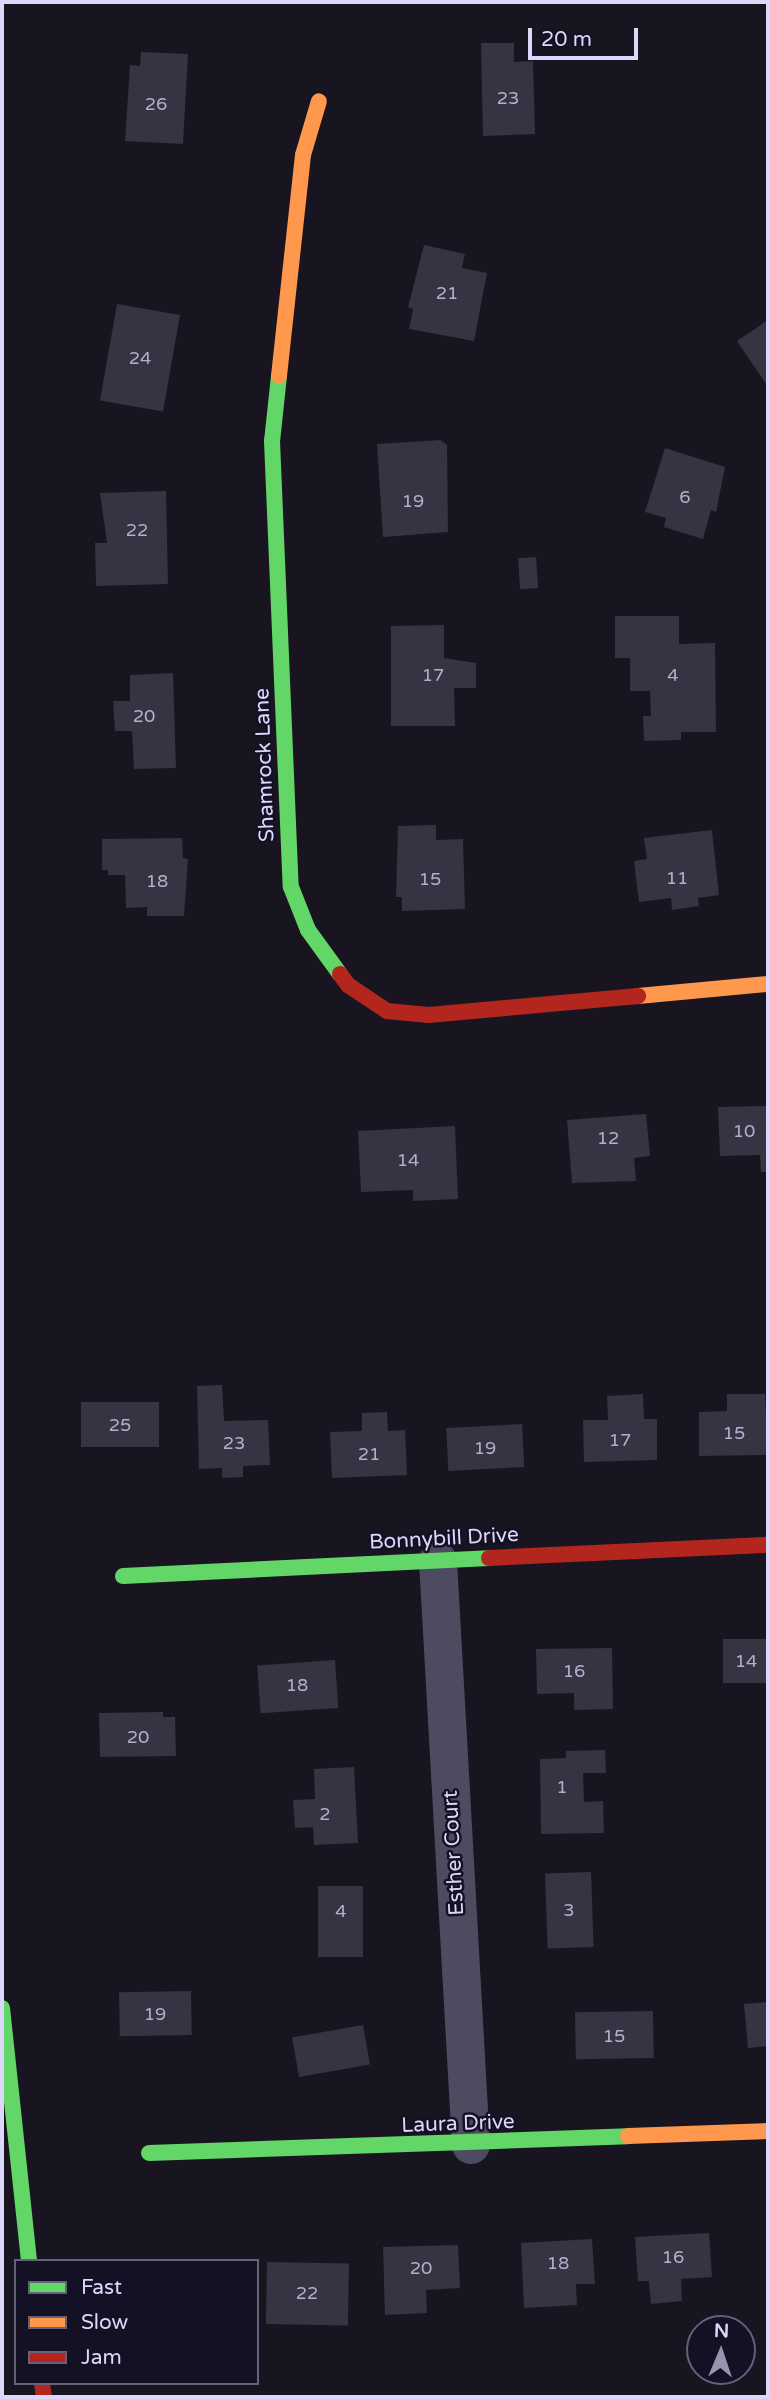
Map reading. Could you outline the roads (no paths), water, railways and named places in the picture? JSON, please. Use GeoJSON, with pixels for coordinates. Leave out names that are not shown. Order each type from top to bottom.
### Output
{"type":"FeatureCollection","features":[{"type":"Feature","properties":{"kind":"main road","name":"Shamrock Lane"},"geometry":{"type":"LineString","coordinates":[[319,101],[303,155],[272,441],[292,887],[308,930],[348,985],[387,1011],[429,1015],[768,984]]}},
{"type":"Feature","properties":{"kind":"main road","name":"Bonnybill Drive"},"geometry":{"type":"LineString","coordinates":[[123,1576],[768,1545]]}},
{"type":"Feature","properties":{"kind":"main road"},"geometry":{"type":"LineString","coordinates":[[2,2008],[29,2259]]}},
{"type":"Feature","properties":{"kind":"main road","name":"Laura Drive"},"geometry":{"type":"LineString","coordinates":[[149,2152],[471,2145],[768,2131]]}},
{"type":"Feature","properties":{"kind":"street","name":"Esther Court"},"geometry":{"type":"LineString","coordinates":[[438,1561],[471,2145]]}}]}
